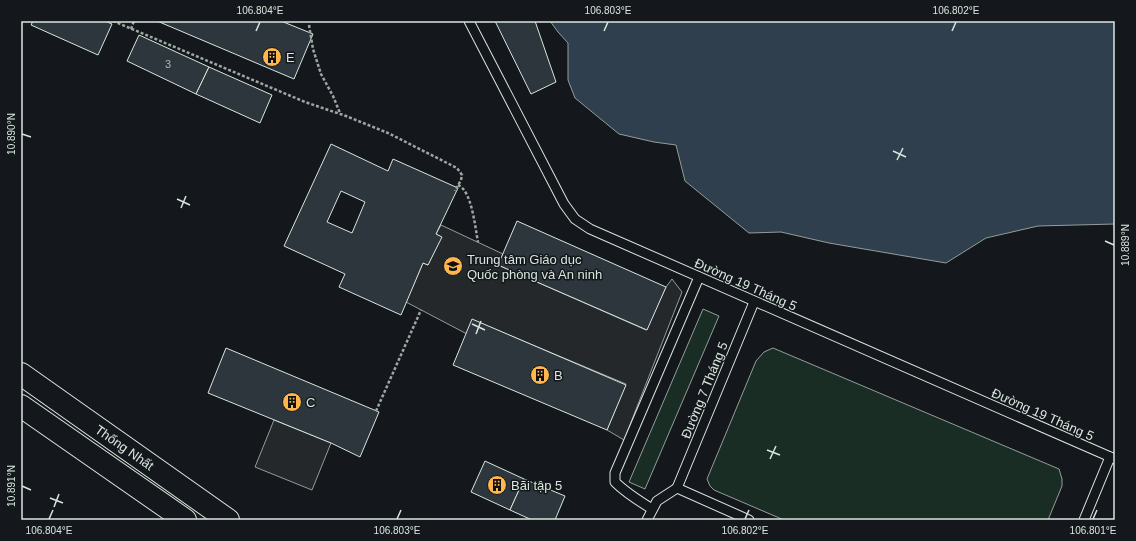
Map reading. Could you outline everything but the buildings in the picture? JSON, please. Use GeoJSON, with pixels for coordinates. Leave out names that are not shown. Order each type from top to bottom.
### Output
{"type":"FeatureCollection","features":[{"type":"Feature","properties":{"kind":"main road","name":"Thống Nhất"},"geometry":{"type":"LineString","coordinates":[[21,374],[228,520]]}},
{"type":"Feature","properties":{"kind":"main road","name":"Thống Nhất"},"geometry":{"type":"LineString","coordinates":[[21,406],[185,520]]}},
{"type":"Feature","properties":{"kind":"lane","name":"Đường 19 Tháng 5"},"geometry":{"type":"LineString","coordinates":[[469,21],[564,204],[575,219],[590,229],[754,302],[1112,458]]}},
{"type":"Feature","properties":{"kind":"lane"},"geometry":{"type":"LineString","coordinates":[[652,509],[634,498],[615,482],[615,473],[699,277]]}},
{"type":"Feature","properties":{"kind":"lane","name":"Đường 7 Tháng 5"},"geometry":{"type":"LineString","coordinates":[[677,488],[754,302]]}},
{"type":"Feature","properties":{"kind":"lane"},"geometry":{"type":"LineString","coordinates":[[1084,520],[1112,458]]}},
{"type":"Feature","properties":{"kind":"lane"},"geometry":{"type":"LineString","coordinates":[[647,520],[657,501],[677,488],[749,520]]}},
{"type":"Feature","properties":{"kind":"path"},"geometry":{"type":"LineString","coordinates":[[113,21],[305,102],[388,133],[457,168],[462,175],[455,191]]}},
{"type":"Feature","properties":{"kind":"path"},"geometry":{"type":"LineString","coordinates":[[131,29],[134,21]]}},
{"type":"Feature","properties":{"kind":"path"},"geometry":{"type":"LineString","coordinates":[[309,25],[313,49],[321,74],[333,96],[340,114]]}},
{"type":"Feature","properties":{"kind":"path"},"geometry":{"type":"LineString","coordinates":[[458,185],[463,187],[468,196],[478,242]]}},
{"type":"Feature","properties":{"kind":"path"},"geometry":{"type":"LineString","coordinates":[[376,411],[422,310]]}},
{"type":"Feature","properties":{"kind":"green space"},"geometry":{"type":"Polygon","coordinates":[[[703,309],[719,316],[645,489],[629,482],[703,309]]]}},
{"type":"Feature","properties":{"kind":"green space"},"geometry":{"type":"Polygon","coordinates":[[[773,348],[1059,469],[1062,479],[1062,486],[1048,520],[784,520],[714,490],[710,486],[707,479],[756,361],[764,352],[773,348]]]}},
{"type":"Feature","properties":{"kind":"shaded area"},"geometry":{"type":"Polygon","coordinates":[[[441,225],[503,254],[498,265],[646,330],[666,287],[672,279],[682,292],[624,440],[607,430],[626,384],[473,320],[467,334],[406,302],[423,263],[428,265],[441,237],[436,234],[441,225]]]}},
{"type":"Feature","properties":{"kind":"shaded area"},"geometry":{"type":"Polygon","coordinates":[[[274,420],[331,443],[312,490],[255,467],[274,420]]]}},
{"type":"Feature","properties":{"kind":"water"},"geometry":{"type":"Polygon","coordinates":[[[550,21],[1115,21],[1115,224],[1038,226],[986,238],[946,263],[829,243],[781,232],[749,233],[685,181],[676,145],[654,142],[619,134],[575,98],[568,80],[568,43],[550,21]]]}},
{"type":"Feature","properties":{"kind":"place","name":"E"},"geometry":{"type":"Point","coordinates":[272,57]}},
{"type":"Feature","properties":{"kind":"place","name":"Trung tâm Giáo dục Quốc phòng và An ninh"},"geometry":{"type":"Point","coordinates":[453,266]}},
{"type":"Feature","properties":{"kind":"place","name":"B"},"geometry":{"type":"Point","coordinates":[540,375]}},
{"type":"Feature","properties":{"kind":"place","name":"C"},"geometry":{"type":"Point","coordinates":[292,402]}},
{"type":"Feature","properties":{"kind":"place","name":"Bãi tập 5"},"geometry":{"type":"Point","coordinates":[497,485]}}]}
